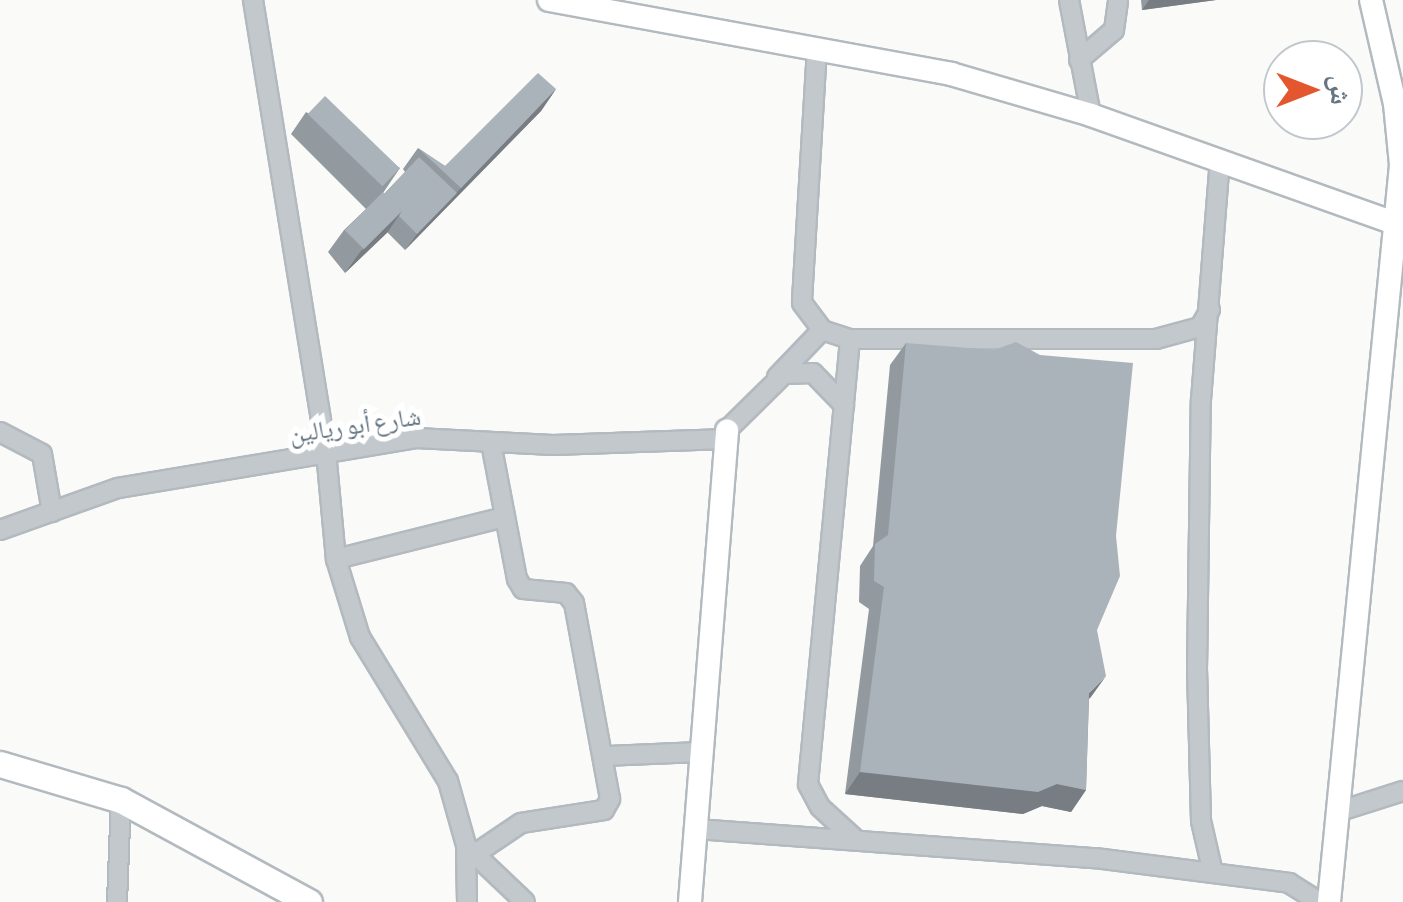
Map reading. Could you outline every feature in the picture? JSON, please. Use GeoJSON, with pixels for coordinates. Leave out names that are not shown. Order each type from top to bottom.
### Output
{"type":"FeatureCollection","features":[{"type":"Feature","properties":{"kind":"main road"},"geometry":{"type":"LineString","coordinates":[[0,764],[121,800],[309,902]]}},
{"type":"Feature","properties":{"kind":"street"},"geometry":{"type":"LineString","coordinates":[[253,0],[326,452],[336,559],[360,637],[448,781],[470,850],[467,902]]}},
{"type":"Feature","properties":{"kind":"street"},"geometry":{"type":"LineString","coordinates":[[549,0],[951,74],[1091,115],[1399,225]]}},
{"type":"Feature","properties":{"kind":"street"},"geometry":{"type":"LineString","coordinates":[[1068,0],[1091,115]]}},
{"type":"Feature","properties":{"kind":"street"},"geometry":{"type":"LineString","coordinates":[[1079,60],[1114,30],[1118,0]]}},
{"type":"Feature","properties":{"kind":"street"},"geometry":{"type":"LineString","coordinates":[[1328,902],[1399,225],[1401,140],[1371,0]]}},
{"type":"Feature","properties":{"kind":"street"},"geometry":{"type":"LineString","coordinates":[[817,48],[800,285],[802,303],[822,330],[850,340],[1156,340],[1200,327],[1210,310]]}},
{"type":"Feature","properties":{"kind":"street"},"geometry":{"type":"LineString","coordinates":[[1213,872],[1201,821],[1197,670],[1201,400],[1220,161]]}},
{"type":"Feature","properties":{"kind":"street"},"geometry":{"type":"LineString","coordinates":[[690,902],[727,434],[822,330]]}},
{"type":"Feature","properties":{"kind":"street"},"geometry":{"type":"LineString","coordinates":[[850,340],[808,784],[820,807],[854,839]]}},
{"type":"Feature","properties":{"kind":"street"},"geometry":{"type":"LineString","coordinates":[[773,381],[813,373],[844,405]]}},
{"type":"Feature","properties":{"kind":"street"},"geometry":{"type":"LineString","coordinates":[[0,432],[42,454],[52,512]]}},
{"type":"Feature","properties":{"kind":"street","name":"شارع أبو ريالين"},"geometry":{"type":"LineString","coordinates":[[0,530],[118,488],[416,438],[491,443],[727,434]]}},
{"type":"Feature","properties":{"kind":"street"},"geometry":{"type":"LineString","coordinates":[[470,850],[529,820],[609,807],[606,756],[574,602],[566,593],[523,589],[491,443]]}},
{"type":"Feature","properties":{"kind":"street"},"geometry":{"type":"LineString","coordinates":[[336,559],[505,517]]}},
{"type":"Feature","properties":{"kind":"street"},"geometry":{"type":"LineString","coordinates":[[606,756],[702,752]]}},
{"type":"Feature","properties":{"kind":"street"},"geometry":{"type":"LineString","coordinates":[[1337,812],[1403,791]]}},
{"type":"Feature","properties":{"kind":"street"},"geometry":{"type":"LineString","coordinates":[[117,902],[121,800]]}},
{"type":"Feature","properties":{"kind":"street"},"geometry":{"type":"LineString","coordinates":[[696,829],[854,839],[1213,872],[1303,886],[1320,902]]}},
{"type":"Feature","properties":{"kind":"street"},"geometry":{"type":"LineString","coordinates":[[470,850],[526,902]]}},
{"type":"Feature","properties":{"kind":"building"},"geometry":{"type":"Polygon","coordinates":[[[538,73],[556,89],[461,188],[418,148],[445,166],[538,73]]]}},
{"type":"Feature","properties":{"kind":"building"},"geometry":{"type":"Polygon","coordinates":[[[325,96],[400,168],[382,186],[308,114],[325,96]]]}},
{"type":"Feature","properties":{"kind":"building"},"geometry":{"type":"Polygon","coordinates":[[[419,157],[457,193],[417,234],[399,216],[402,211],[384,194],[419,157]]]}},
{"type":"Feature","properties":{"kind":"building"},"geometry":{"type":"Polygon","coordinates":[[[383,192],[402,211],[364,249],[345,230],[383,192]]]}},
{"type":"Feature","properties":{"kind":"building"},"geometry":{"type":"Polygon","coordinates":[[[1016,342],[1040,355],[1133,363],[1116,536],[1120,576],[1097,630],[1106,676],[1089,693],[1086,790],[1057,784],[1038,792],[860,772],[884,587],[874,581],[875,544],[888,535],[906,343],[994,350],[1016,342]]]}}]}
